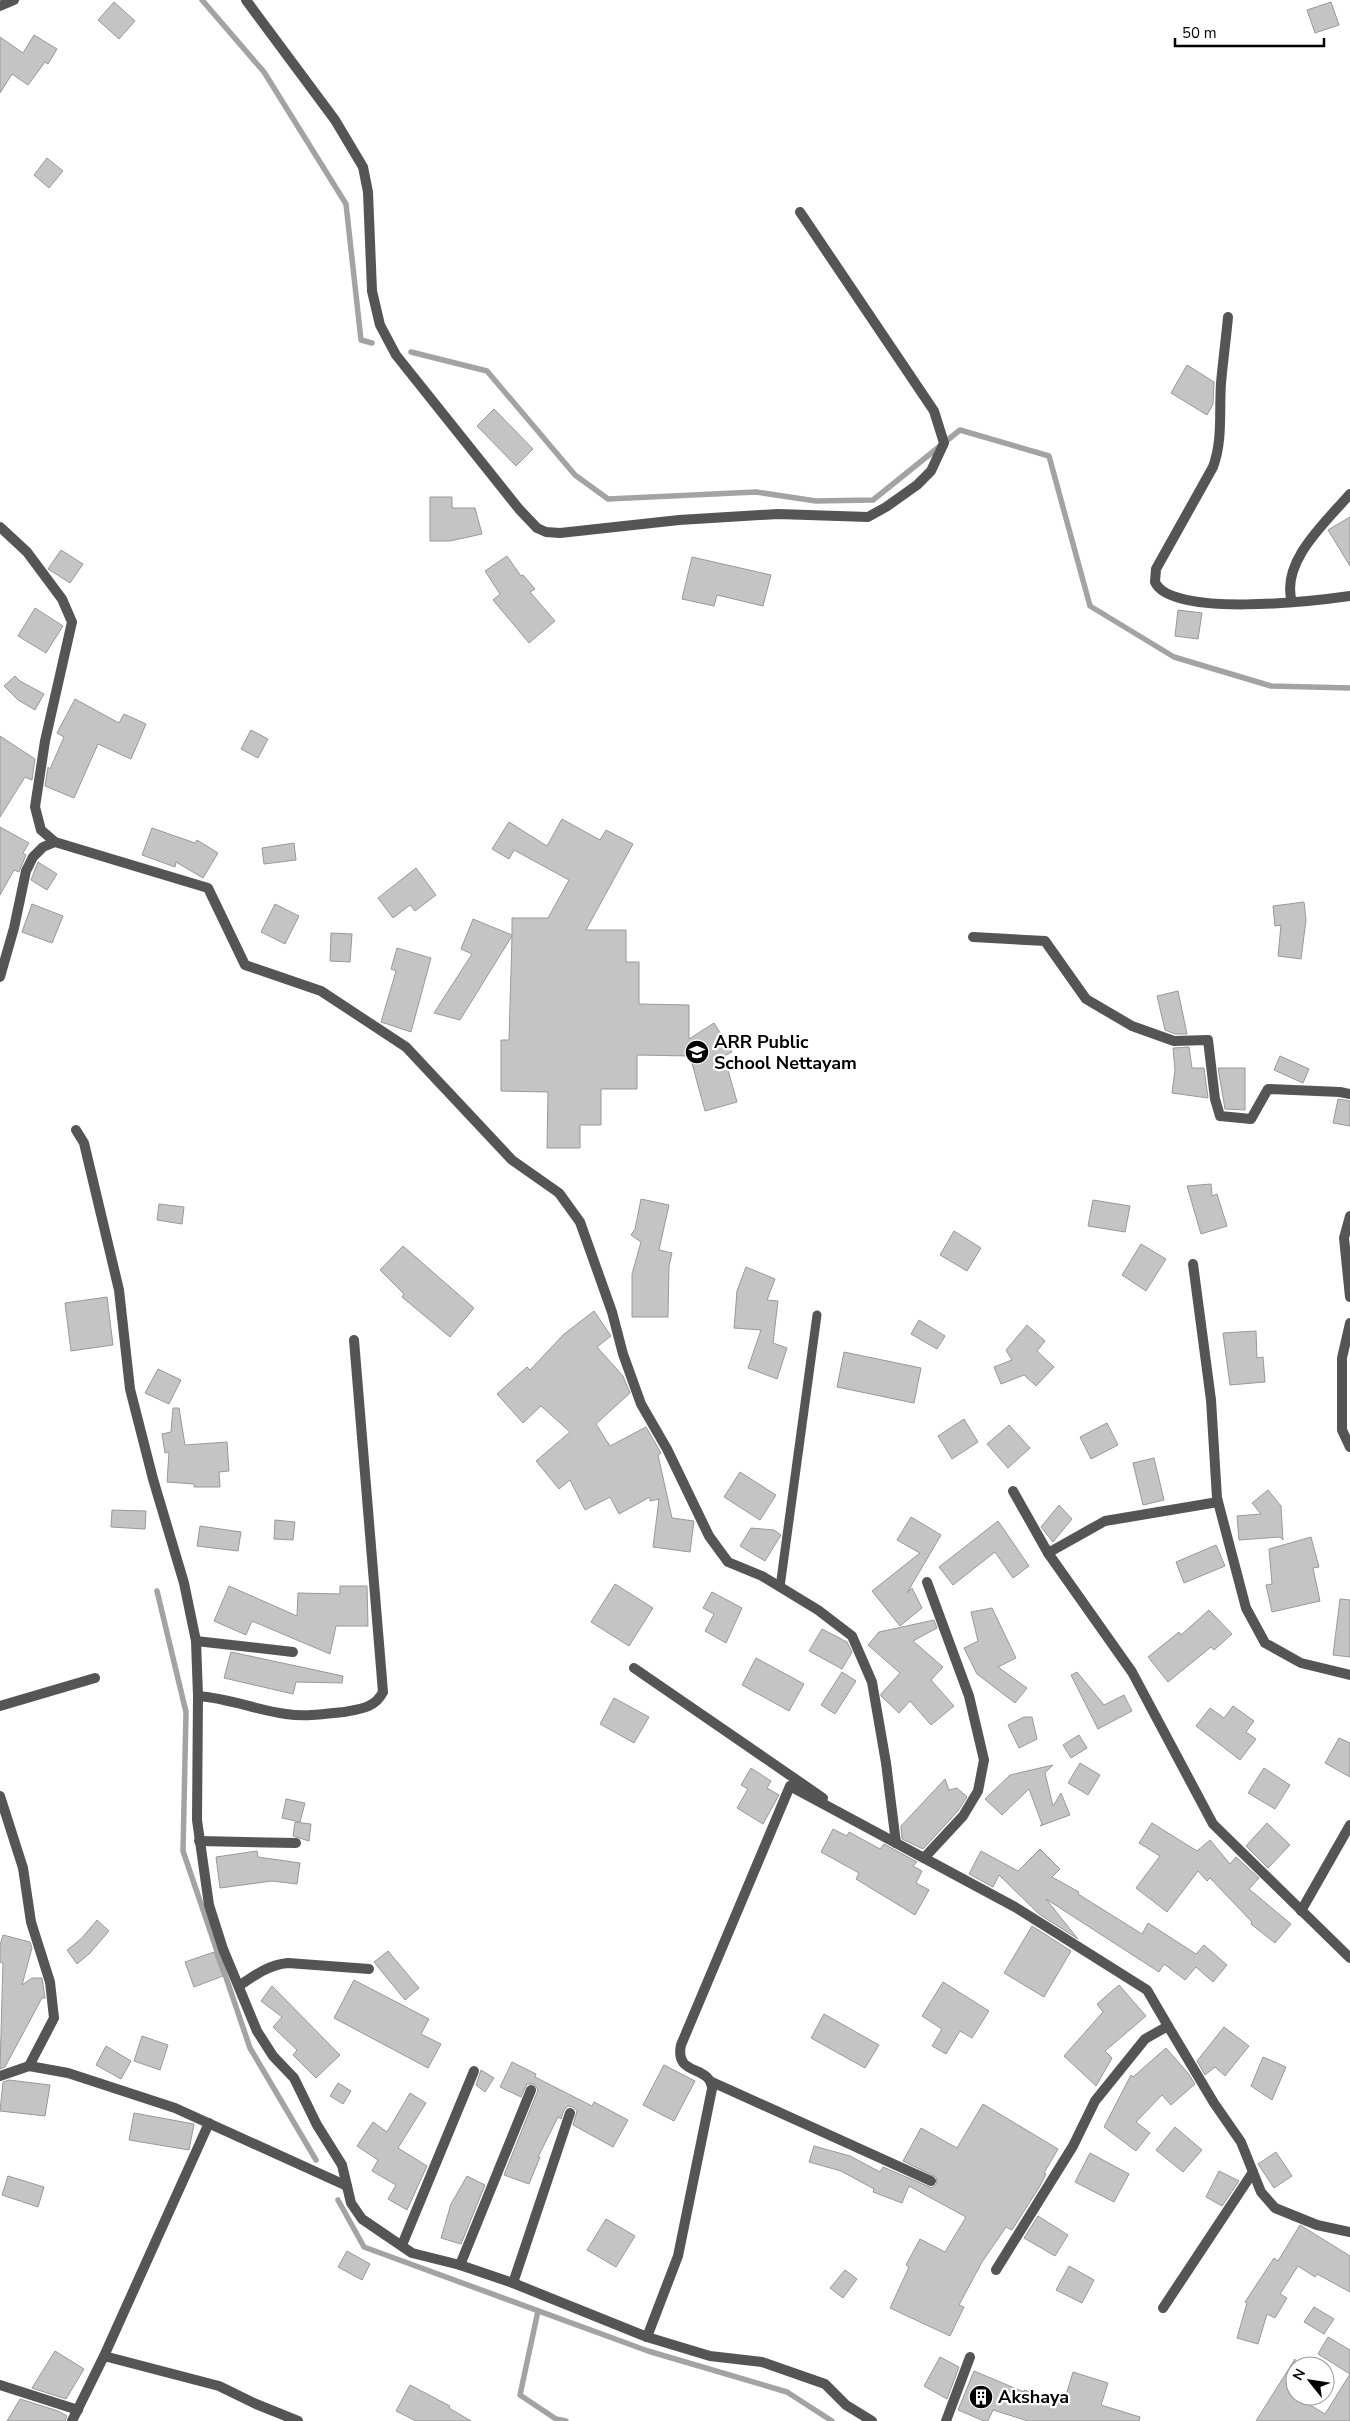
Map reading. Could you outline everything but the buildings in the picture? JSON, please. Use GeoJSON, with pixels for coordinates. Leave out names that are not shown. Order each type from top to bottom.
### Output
{"type":"FeatureCollection","features":[{"type":"Feature","properties":{"kind":"street"},"geometry":{"type":"LineString","coordinates":[[0,6],[14,0]]}},
{"type":"Feature","properties":{"kind":"street"},"geometry":{"type":"LineString","coordinates":[[246,0],[335,120],[363,167],[368,192],[372,291],[380,325],[396,355],[518,509],[530,523],[546,532],[575,532],[679,520],[778,514],[868,517],[917,485],[932,471],[944,443],[934,411],[800,212]]}},
{"type":"Feature","properties":{"kind":"street"},"geometry":{"type":"LineString","coordinates":[[1228,317],[1221,384],[1218,454],[1213,468],[1156,569],[1155,582],[1163,592],[1171,596],[1224,605],[1292,602],[1350,596]]}},
{"type":"Feature","properties":{"kind":"street"},"geometry":{"type":"LineString","coordinates":[[1292,602],[1288,590],[1295,565],[1313,538],[1350,494]]}},
{"type":"Feature","properties":{"kind":"street"},"geometry":{"type":"LineString","coordinates":[[0,527],[26,552],[62,599],[72,622],[45,741],[35,807],[41,830],[54,842],[208,888],[236,952],[245,965],[321,991],[406,1047],[512,1160],[560,1193],[580,1222],[607,1296],[623,1354],[641,1404],[667,1449],[709,1536],[728,1562],[762,1576],[818,1610],[852,1636],[872,1682],[886,1763],[896,1843]]}},
{"type":"Feature","properties":{"kind":"street"},"geometry":{"type":"LineString","coordinates":[[0,977],[14,928],[26,871],[33,857],[43,847],[54,842]]}},
{"type":"Feature","properties":{"kind":"street"},"geometry":{"type":"LineString","coordinates":[[973,937],[1045,941],[1086,1000],[1132,1026],[1174,1040],[1208,1040],[1215,1099],[1220,1116],[1250,1119],[1268,1089],[1350,1094]]}},
{"type":"Feature","properties":{"kind":"street"},"geometry":{"type":"LineString","coordinates":[[76,1130],[84,1143],[118,1290],[130,1388],[153,1479],[184,1584],[196,1641],[198,1696],[197,1820],[210,1904],[223,1949],[257,2031],[273,2056],[294,2078],[317,2125],[342,2166],[351,2203],[362,2219],[382,2234],[402,2245],[412,2254],[460,2265],[513,2283],[647,2337],[710,2356],[762,2362],[825,2384],[846,2405],[872,2421]]}},
{"type":"Feature","properties":{"kind":"street"},"geometry":{"type":"LineString","coordinates":[[1350,1216],[1344,1238],[1350,1297]]}},
{"type":"Feature","properties":{"kind":"street"},"geometry":{"type":"LineString","coordinates":[[1193,1264],[1211,1400],[1218,1502],[1246,1608],[1266,1643],[1301,1662],[1350,1675]]}},
{"type":"Feature","properties":{"kind":"street"},"geometry":{"type":"LineString","coordinates":[[1350,1323],[1342,1358],[1342,1430],[1350,1447]]}},
{"type":"Feature","properties":{"kind":"street"},"geometry":{"type":"LineString","coordinates":[[198,1696],[216,1697],[287,1715],[321,1715],[368,1708],[379,1700],[383,1692],[354,1340]]}},
{"type":"Feature","properties":{"kind":"street"},"geometry":{"type":"LineString","coordinates":[[1014,1491],[1048,1553],[1132,1672],[1213,1824],[1350,1958]]}},
{"type":"Feature","properties":{"kind":"street"},"geometry":{"type":"LineString","coordinates":[[1048,1553],[1105,1521],[1218,1502]]}},
{"type":"Feature","properties":{"kind":"street"},"geometry":{"type":"LineString","coordinates":[[924,1858],[963,1816],[978,1791],[984,1760],[969,1696],[927,1582]]}},
{"type":"Feature","properties":{"kind":"street"},"geometry":{"type":"LineString","coordinates":[[196,1641],[293,1652]]}},
{"type":"Feature","properties":{"kind":"street"},"geometry":{"type":"LineString","coordinates":[[634,1668],[865,1827]]}},
{"type":"Feature","properties":{"kind":"street"},"geometry":{"type":"LineString","coordinates":[[0,1706],[95,1678]]}},
{"type":"Feature","properties":{"kind":"street"},"geometry":{"type":"LineString","coordinates":[[931,2181],[712,2082],[706,2076],[682,2063],[679,2055],[681,2045],[790,1786],[1015,1907],[1147,1990],[1214,2103],[1241,2142],[1261,2192],[1275,2208],[1318,2225],[1350,2232]]}},
{"type":"Feature","properties":{"kind":"street"},"geometry":{"type":"LineString","coordinates":[[0,1796],[23,1868],[31,1922],[50,1982],[54,2018],[28,2066]]}},
{"type":"Feature","properties":{"kind":"street"},"geometry":{"type":"LineString","coordinates":[[1301,1911],[1350,1825]]}},
{"type":"Feature","properties":{"kind":"street"},"geometry":{"type":"LineString","coordinates":[[199,1841],[296,1844]]}},
{"type":"Feature","properties":{"kind":"street"},"geometry":{"type":"LineString","coordinates":[[239,1986],[265,1968],[276,1964],[288,1963],[369,1969]]}},
{"type":"Feature","properties":{"kind":"street"},"geometry":{"type":"LineString","coordinates":[[996,2270],[1073,2146],[1094,2101],[1145,2039],[1168,2026]]}},
{"type":"Feature","properties":{"kind":"street"},"geometry":{"type":"LineString","coordinates":[[0,2076],[28,2066],[68,2073],[175,2108],[347,2186]]}},
{"type":"Feature","properties":{"kind":"street"},"geometry":{"type":"LineString","coordinates":[[402,2245],[474,2071]]}},
{"type":"Feature","properties":{"kind":"street"},"geometry":{"type":"LineString","coordinates":[[647,2337],[678,2256],[712,2082]]}},
{"type":"Feature","properties":{"kind":"street"},"geometry":{"type":"LineString","coordinates":[[460,2265],[531,2090]]}},
{"type":"Feature","properties":{"kind":"street"},"geometry":{"type":"LineString","coordinates":[[513,2283],[570,2113]]}},
{"type":"Feature","properties":{"kind":"street"},"geometry":{"type":"LineString","coordinates":[[72,2421],[104,2356],[209,2123]]}},
{"type":"Feature","properties":{"kind":"street"},"geometry":{"type":"LineString","coordinates":[[1163,2308],[1253,2172]]}},
{"type":"Feature","properties":{"kind":"street"},"geometry":{"type":"LineString","coordinates":[[104,2356],[219,2386],[298,2421]]}},
{"type":"Feature","properties":{"kind":"street"},"geometry":{"type":"LineString","coordinates":[[946,2421],[970,2357]]}},
{"type":"Feature","properties":{"kind":"street"},"geometry":{"type":"LineString","coordinates":[[0,2385],[78,2410]]}},
{"type":"Feature","properties":{"kind":"lane"},"geometry":{"type":"LineString","coordinates":[[780,1587],[816,1315]]}},
{"type":"Feature","properties":{"kind":"waterway"},"geometry":{"type":"LineString","coordinates":[[202,0],[264,72],[346,204],[361,340],[372,343]]}},
{"type":"Feature","properties":{"kind":"waterway"},"geometry":{"type":"LineString","coordinates":[[411,352],[487,371],[575,475],[608,499],[756,492],[816,501],[873,500],[960,430],[1049,456],[1090,606],[1174,657],[1271,686],[1350,688]]}},
{"type":"Feature","properties":{"kind":"waterway"},"geometry":{"type":"LineString","coordinates":[[157,1591],[186,1712],[183,1851],[250,2048],[316,2160]]}},
{"type":"Feature","properties":{"kind":"waterway"},"geometry":{"type":"LineString","coordinates":[[338,2200],[364,2247],[648,2351],[787,2392],[832,2421]]}},
{"type":"Feature","properties":{"kind":"waterway"},"geometry":{"type":"LineString","coordinates":[[538,2311],[520,2395],[556,2419],[566,2421]]}},
{"type":"Feature","properties":{"kind":"place","name":"ARR Public School Nettayam"},"geometry":{"type":"Point","coordinates":[697,1052]}},
{"type":"Feature","properties":{"kind":"place","name":"Akshaya"},"geometry":{"type":"Point","coordinates":[981,2397]}}]}
